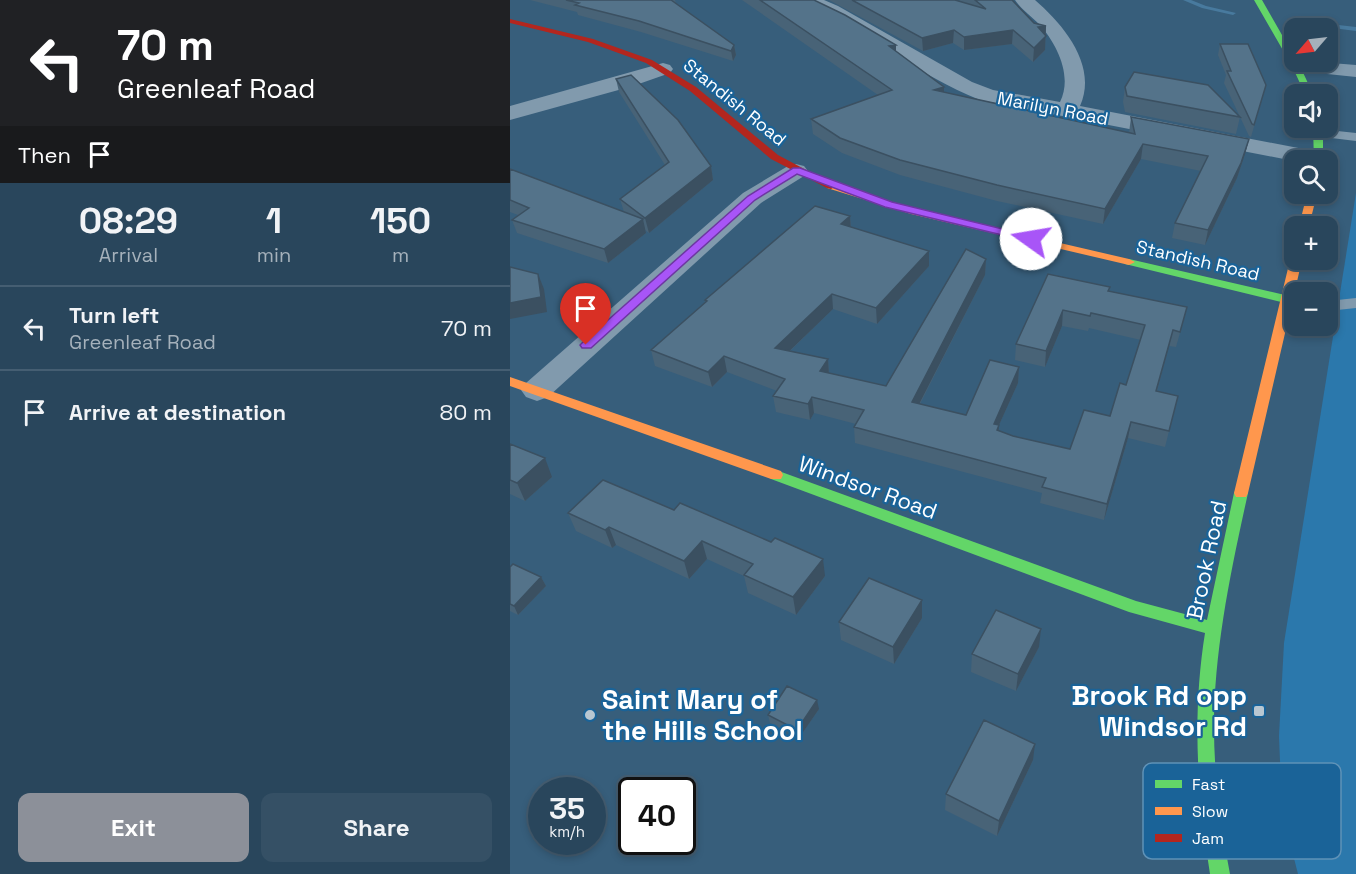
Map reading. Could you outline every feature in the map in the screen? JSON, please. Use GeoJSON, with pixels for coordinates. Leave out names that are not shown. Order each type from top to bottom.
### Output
{"type":"FeatureCollection","features":[{"type":"Feature","properties":{"kind":"street","name":"Marilyn Road"},"geometry":{"type":"LineString","coordinates":[[808,0],[859,22],[967,87],[1000,98],[1284,153]]}},
{"type":"Feature","properties":{"kind":"street"},"geometry":{"type":"LineString","coordinates":[[1024,0],[1049,22],[1066,49],[1075,92],[1066,111]]}},
{"type":"Feature","properties":{"kind":"street"},"geometry":{"type":"LineString","coordinates":[[1258,0],[1284,45]]}},
{"type":"Feature","properties":{"kind":"street","name":"Standish Road"},"geometry":{"type":"LineString","coordinates":[[510,21],[622,51],[663,69],[695,90],[768,153],[796,171],[888,205],[1284,299]]}},
{"type":"Feature","properties":{"kind":"street"},"geometry":{"type":"LineString","coordinates":[[510,113],[554,98],[663,69]]}},
{"type":"Feature","properties":{"kind":"street"},"geometry":{"type":"LineString","coordinates":[[1338,70],[1356,71]]}},
{"type":"Feature","properties":{"kind":"street"},"geometry":{"type":"LineString","coordinates":[[537,390],[752,198],[796,171]]}},
{"type":"Feature","properties":{"kind":"street","name":"Brook Road"},"geometry":{"type":"LineString","coordinates":[[1205,763],[1206,683],[1212,628],[1229,543],[1284,324]]}},
{"type":"Feature","properties":{"kind":"street","name":"Windsor Road"},"geometry":{"type":"LineString","coordinates":[[510,381],[1135,607],[1212,628]]}},
{"type":"Feature","properties":{"kind":"street","name":"Brook Road"},"geometry":{"type":"LineString","coordinates":[[1218,859],[1220,874]]}},
{"type":"Feature","properties":{"kind":"lane"},"geometry":{"type":"LineString","coordinates":[[1338,134],[1356,137]]}},
{"type":"Feature","properties":{"kind":"lane"},"geometry":{"type":"LineString","coordinates":[[1338,305],[1356,303]]}},
{"type":"Feature","properties":{"kind":"shaded area"},"geometry":{"type":"Polygon","coordinates":[[[1356,193],[1356,874],[1298,874],[1294,859],[1341,859],[1341,763],[1280,763],[1279,736],[1284,643],[1333,336],[1338,336],[1338,306],[1356,193]]]}},
{"type":"Feature","properties":{"kind":"building"},"geometry":{"type":"Polygon","coordinates":[[[566,0],[671,0],[734,45],[731,51],[639,21],[575,5],[579,3],[566,0]]]}},
{"type":"Feature","properties":{"kind":"building"},"geometry":{"type":"Polygon","coordinates":[[[760,0],[814,0],[845,15],[896,45],[889,46],[944,87],[934,90],[1135,134],[1131,117],[1249,139],[1241,163],[1208,230],[1175,223],[1208,156],[1143,144],[1105,209],[900,160],[840,138],[811,119],[892,90],[760,0]]]}},
{"type":"Feature","properties":{"kind":"building"},"geometry":{"type":"Polygon","coordinates":[[[852,0],[955,0],[986,9],[975,0],[1012,0],[1034,23],[1046,26],[1038,27],[1046,36],[1034,48],[1013,30],[964,37],[954,30],[922,38],[852,0]]]}},
{"type":"Feature","properties":{"kind":"building"},"geometry":{"type":"Polygon","coordinates":[[[1220,44],[1248,44],[1266,85],[1254,125],[1227,71],[1231,71],[1220,44]]]}},
{"type":"Feature","properties":{"kind":"building"},"geometry":{"type":"Polygon","coordinates":[[[1134,72],[1208,85],[1240,117],[1127,96],[1125,87],[1134,72]]]}},
{"type":"Feature","properties":{"kind":"building"},"geometry":{"type":"Polygon","coordinates":[[[631,75],[678,120],[711,166],[645,218],[620,199],[669,162],[616,79],[631,75]]]}},
{"type":"Feature","properties":{"kind":"building"},"geometry":{"type":"Polygon","coordinates":[[[510,169],[643,219],[604,249],[512,220],[529,208],[510,200],[510,169]]]}},
{"type":"Feature","properties":{"kind":"building"},"geometry":{"type":"Polygon","coordinates":[[[815,206],[850,216],[841,224],[929,251],[876,308],[832,294],[775,348],[828,359],[820,371],[886,386],[966,249],[986,259],[912,402],[966,415],[990,360],[1019,367],[994,424],[999,425],[997,430],[1070,449],[1084,410],[1110,416],[1120,383],[1126,385],[1145,325],[1091,313],[1090,316],[1063,310],[1046,351],[1016,344],[1048,274],[1110,287],[1108,291],[1187,307],[1180,332],[1173,330],[1156,391],[1178,396],[1169,431],[1131,422],[1107,504],[1042,487],[1046,478],[854,427],[864,410],[812,397],[808,404],[773,396],[785,379],[724,356],[708,372],[651,350],[707,301],[705,300],[815,206]]]}},
{"type":"Feature","properties":{"kind":"building"},"geometry":{"type":"Polygon","coordinates":[[[510,267],[538,274],[541,297],[510,303],[510,267]]]}},
{"type":"Feature","properties":{"kind":"building"},"geometry":{"type":"Polygon","coordinates":[[[510,444],[545,458],[517,483],[510,480],[510,444]]]}},
{"type":"Feature","properties":{"kind":"building"},"geometry":{"type":"Polygon","coordinates":[[[603,480],[674,510],[680,503],[771,542],[775,538],[823,559],[793,597],[744,575],[753,564],[702,541],[684,561],[609,527],[605,530],[568,513],[603,480]]]}},
{"type":"Feature","properties":{"kind":"building"},"geometry":{"type":"Polygon","coordinates":[[[513,564],[541,577],[514,606],[510,604],[510,567],[513,564]]]}},
{"type":"Feature","properties":{"kind":"building"},"geometry":{"type":"Polygon","coordinates":[[[869,578],[922,600],[893,647],[839,622],[869,578]]]}},
{"type":"Feature","properties":{"kind":"building"},"geometry":{"type":"Polygon","coordinates":[[[996,610],[1041,629],[1018,674],[972,654],[996,610]]]}},
{"type":"Feature","properties":{"kind":"building"},"geometry":{"type":"Polygon","coordinates":[[[787,686],[817,700],[797,730],[768,715],[787,686]]]}},
{"type":"Feature","properties":{"kind":"building"},"geometry":{"type":"Polygon","coordinates":[[[984,720],[1035,744],[999,821],[946,794],[984,720]]]}},
{"type":"Feature","properties":{"kind":"waterway"},"geometry":{"type":"LineString","coordinates":[[1186,0],[1204,7],[1233,13]]}},
{"type":"Feature","properties":{"kind":"waterway"},"geometry":{"type":"LineString","coordinates":[[1338,27],[1356,29]]}},
{"type":"Feature","properties":{"kind":"traffic: fast"},"geometry":{"type":"LineString","coordinates":[[1258,0],[1304,84]]}},
{"type":"Feature","properties":{"kind":"traffic: fast"},"geometry":{"type":"LineString","coordinates":[[1318,138],[1319,150]]}},
{"type":"Feature","properties":{"kind":"traffic: fast"},"geometry":{"type":"LineString","coordinates":[[1129,262],[1284,299]]}},
{"type":"Feature","properties":{"kind":"traffic: fast"},"geometry":{"type":"LineString","coordinates":[[776,475],[1135,607],[1212,628]]}},
{"type":"Feature","properties":{"kind":"traffic: fast"},"geometry":{"type":"LineString","coordinates":[[1207,763],[1206,728],[1212,637],[1229,543],[1241,493]]}},
{"type":"Feature","properties":{"kind":"traffic: fast"},"geometry":{"type":"LineString","coordinates":[[1218,859],[1220,874]]}},
{"type":"Feature","properties":{"kind":"traffic: slow"},"geometry":{"type":"LineString","coordinates":[[831,186],[915,212],[1129,262]]}},
{"type":"Feature","properties":{"kind":"traffic: slow"},"geometry":{"type":"LineString","coordinates":[[1306,216],[1310,204]]}},
{"type":"Feature","properties":{"kind":"traffic: slow"},"geometry":{"type":"LineString","coordinates":[[1241,493],[1294,270]]}},
{"type":"Feature","properties":{"kind":"traffic: slow"},"geometry":{"type":"LineString","coordinates":[[510,381],[776,475]]}},
{"type":"Feature","properties":{"kind":"traffic: jam"},"geometry":{"type":"LineString","coordinates":[[510,21],[590,40],[649,61],[680,79],[774,157],[831,186]]}},
{"type":"Feature","properties":{"kind":"place","name":"Brook Rd opp Windsor Rd"},"geometry":{"type":"Point","coordinates":[1259,711]}},
{"type":"Feature","properties":{"kind":"place","name":"Saint Mary of the Hills School"},"geometry":{"type":"Point","coordinates":[590,715]}},
{"type":"Feature","properties":{"kind":"route"},"geometry":{"type":"LineString","coordinates":[[586,345],[761,190],[796,171],[888,205],[1031,239]]}}]}
